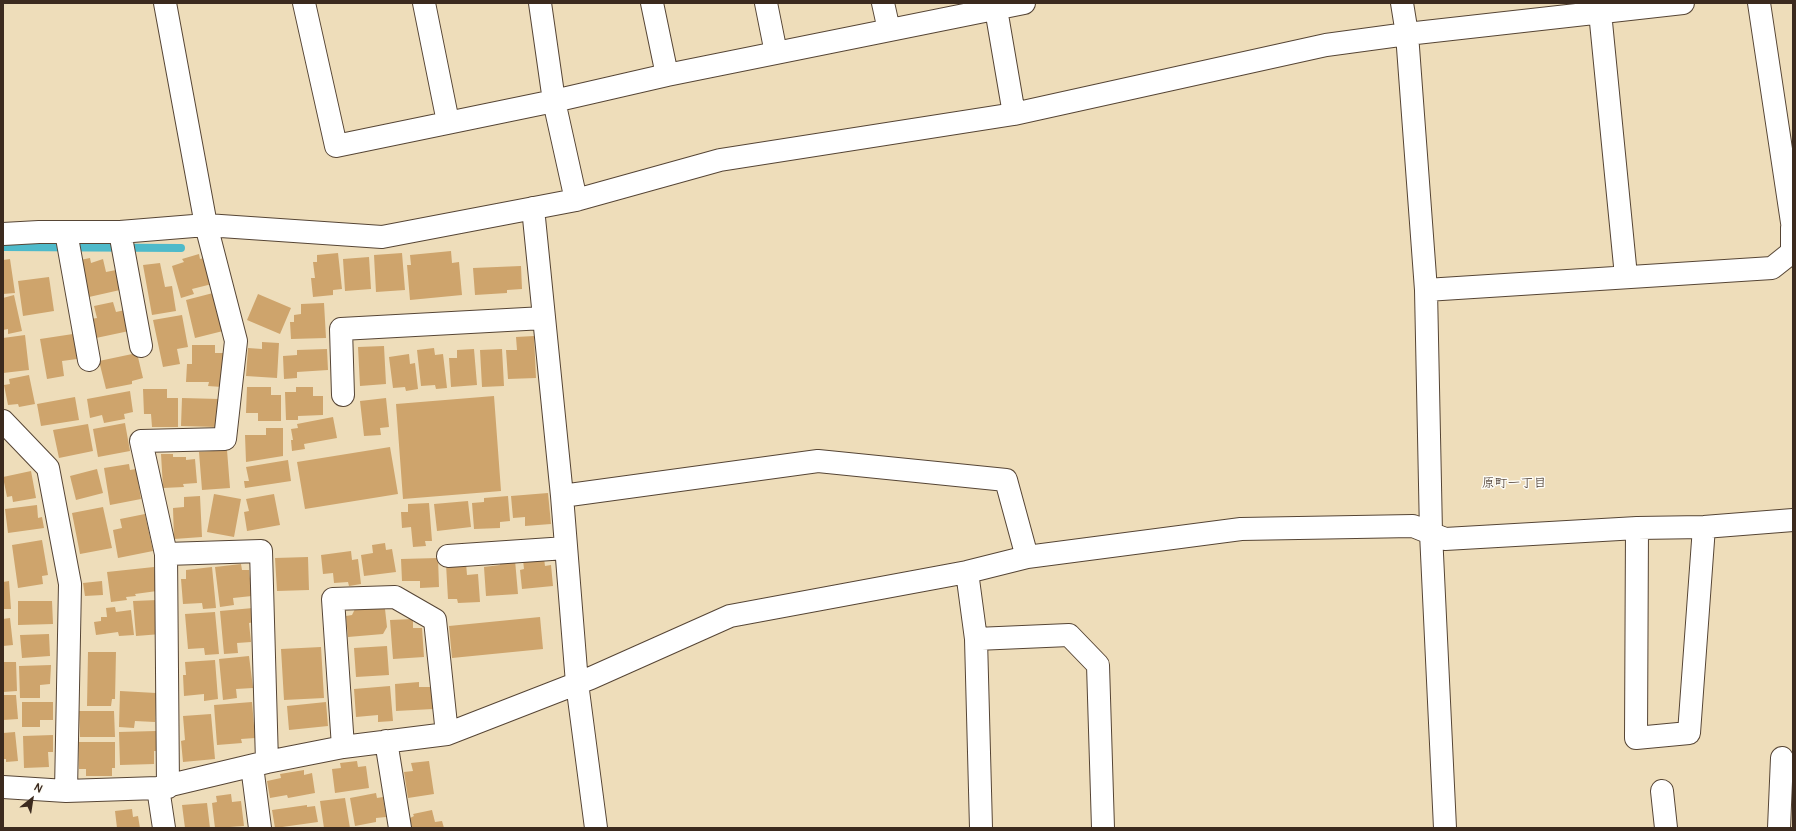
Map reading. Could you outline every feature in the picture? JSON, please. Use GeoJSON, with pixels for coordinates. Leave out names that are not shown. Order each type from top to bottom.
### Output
{"type":"FeatureCollection","features":[{"type":"Feature","properties":{"kind":"street"},"geometry":{"type":"LineString","coordinates":[[164,828],[163,788],[166,554],[141,441],[225,439],[236,341],[206,225],[165,3]]}},
{"type":"Feature","properties":{"kind":"street"},"geometry":{"type":"LineString","coordinates":[[304,3],[336,146],[554,101],[667,75],[1024,3]]}},
{"type":"Feature","properties":{"kind":"street"},"geometry":{"type":"LineString","coordinates":[[424,3],[448,122]]}},
{"type":"Feature","properties":{"kind":"street"},"geometry":{"type":"LineString","coordinates":[[540,3],[554,101],[576,200]]}},
{"type":"Feature","properties":{"kind":"street"},"geometry":{"type":"LineString","coordinates":[[652,3],[667,75]]}},
{"type":"Feature","properties":{"kind":"street"},"geometry":{"type":"LineString","coordinates":[[766,3],[776,53]]}},
{"type":"Feature","properties":{"kind":"street"},"geometry":{"type":"LineString","coordinates":[[883,3],[888,30]]}},
{"type":"Feature","properties":{"kind":"street"},"geometry":{"type":"LineString","coordinates":[[1402,3],[1407,34],[1426,290],[1431,533],[1444,828]]}},
{"type":"Feature","properties":{"kind":"street"},"geometry":{"type":"LineString","coordinates":[[3,234],[120,232],[206,225],[382,237],[576,200],[720,160],[1014,114],[1326,45],[1407,34],[1683,3]]}},
{"type":"Feature","properties":{"kind":"street"},"geometry":{"type":"LineString","coordinates":[[1426,290],[1626,276],[1772,268],[1792,252],[1792,229],[1758,3]]}},
{"type":"Feature","properties":{"kind":"street"},"geometry":{"type":"LineString","coordinates":[[996,9],[1014,114]]}},
{"type":"Feature","properties":{"kind":"street"},"geometry":{"type":"LineString","coordinates":[[1600,12],[1626,276]]}},
{"type":"Feature","properties":{"kind":"street"},"geometry":{"type":"LineString","coordinates":[[533,208],[562,496],[577,683],[596,828]]}},
{"type":"Feature","properties":{"kind":"street"},"geometry":{"type":"LineString","coordinates":[[66,232],[89,360]]}},
{"type":"Feature","properties":{"kind":"street"},"geometry":{"type":"LineString","coordinates":[[120,232],[141,346]]}},
{"type":"Feature","properties":{"kind":"street"},"geometry":{"type":"LineString","coordinates":[[344,395],[341,328],[544,318]]}},
{"type":"Feature","properties":{"kind":"street"},"geometry":{"type":"LineString","coordinates":[[3,421],[48,468],[70,584],[66,790]]}},
{"type":"Feature","properties":{"kind":"street"},"geometry":{"type":"LineString","coordinates":[[562,496],[818,461],[1006,480],[1027,557]]}},
{"type":"Feature","properties":{"kind":"street"},"geometry":{"type":"LineString","coordinates":[[3,788],[66,790],[163,788],[259,764],[343,747],[447,734],[577,683],[730,616],[967,572],[1027,557],[1241,529],[1413,526],[1445,539],[1637,528],[1704,527],[1793,520]]}},
{"type":"Feature","properties":{"kind":"street"},"geometry":{"type":"LineString","coordinates":[[1637,528],[1636,738],[1689,733],[1704,527]]}},
{"type":"Feature","properties":{"kind":"street"},"geometry":{"type":"LineString","coordinates":[[448,556],[566,548]]}},
{"type":"Feature","properties":{"kind":"street"},"geometry":{"type":"LineString","coordinates":[[166,554],[261,551],[259,764],[260,828]]}},
{"type":"Feature","properties":{"kind":"street"},"geometry":{"type":"LineString","coordinates":[[967,572],[976,638],[981,828]]}},
{"type":"Feature","properties":{"kind":"street"},"geometry":{"type":"LineString","coordinates":[[343,747],[333,599],[395,596],[435,620],[447,734]]}},
{"type":"Feature","properties":{"kind":"street"},"geometry":{"type":"LineString","coordinates":[[976,638],[1069,635],[1098,665],[1103,828]]}},
{"type":"Feature","properties":{"kind":"street"},"geometry":{"type":"LineString","coordinates":[[386,741],[400,828]]}},
{"type":"Feature","properties":{"kind":"street"},"geometry":{"type":"LineString","coordinates":[[1779,828],[1782,758]]}},
{"type":"Feature","properties":{"kind":"street"},"geometry":{"type":"LineString","coordinates":[[1662,791],[1666,828]]}},
{"type":"Feature","properties":{"kind":"building"},"geometry":{"type":"Polygon","coordinates":[[[451,251],[452,263],[459,262],[462,295],[410,300],[407,265],[411,265],[410,255],[451,251]]]}},
{"type":"Feature","properties":{"kind":"building"},"geometry":{"type":"Polygon","coordinates":[[[338,253],[342,289],[333,290],[333,295],[313,297],[311,278],[315,278],[313,262],[317,262],[317,255],[338,253]]]}},
{"type":"Feature","properties":{"kind":"building"},"geometry":{"type":"Polygon","coordinates":[[[402,253],[405,290],[376,292],[374,255],[402,253]]]}},
{"type":"Feature","properties":{"kind":"building"},"geometry":{"type":"Polygon","coordinates":[[[199,254],[200,259],[204,258],[212,284],[192,289],[194,294],[181,298],[172,266],[184,262],[182,259],[199,254]]]}},
{"type":"Feature","properties":{"kind":"building"},"geometry":{"type":"Polygon","coordinates":[[[369,257],[371,289],[345,291],[343,259],[369,257]]]}},
{"type":"Feature","properties":{"kind":"building"},"geometry":{"type":"Polygon","coordinates":[[[90,258],[91,263],[103,259],[106,272],[116,270],[120,290],[89,297],[80,260],[90,258]]]}},
{"type":"Feature","properties":{"kind":"building"},"geometry":{"type":"Polygon","coordinates":[[[10,259],[15,293],[3,294],[3,260],[10,259]]]}},
{"type":"Feature","properties":{"kind":"building"},"geometry":{"type":"Polygon","coordinates":[[[160,263],[165,287],[172,286],[176,311],[152,315],[143,265],[160,263]]]}},
{"type":"Feature","properties":{"kind":"building"},"geometry":{"type":"Polygon","coordinates":[[[521,266],[522,289],[507,290],[507,293],[475,295],[473,268],[521,266]]]}},
{"type":"Feature","properties":{"kind":"building"},"geometry":{"type":"Polygon","coordinates":[[[49,277],[54,311],[23,316],[18,281],[49,277]]]}},
{"type":"Feature","properties":{"kind":"building"},"geometry":{"type":"Polygon","coordinates":[[[213,293],[223,331],[195,338],[186,300],[213,293]]]}},
{"type":"Feature","properties":{"kind":"building"},"geometry":{"type":"Polygon","coordinates":[[[258,294],[291,308],[280,334],[247,320],[258,294]]]}},
{"type":"Feature","properties":{"kind":"building"},"geometry":{"type":"Polygon","coordinates":[[[14,295],[22,331],[8,334],[8,329],[3,330],[3,298],[14,295]]]}},
{"type":"Feature","properties":{"kind":"building"},"geometry":{"type":"Polygon","coordinates":[[[113,302],[116,312],[125,310],[129,331],[96,338],[91,319],[97,318],[94,306],[113,302]]]}},
{"type":"Feature","properties":{"kind":"building"},"geometry":{"type":"Polygon","coordinates":[[[324,303],[326,338],[291,339],[290,322],[294,322],[294,315],[301,314],[301,304],[324,303]]]}},
{"type":"Feature","properties":{"kind":"building"},"geometry":{"type":"Polygon","coordinates":[[[182,315],[188,347],[177,349],[180,364],[163,367],[153,320],[182,315]]]}},
{"type":"Feature","properties":{"kind":"building"},"geometry":{"type":"Polygon","coordinates":[[[73,334],[77,359],[62,361],[64,376],[47,379],[40,339],[73,334]]]}},
{"type":"Feature","properties":{"kind":"building"},"geometry":{"type":"Polygon","coordinates":[[[25,335],[29,370],[3,373],[3,338],[25,335]]]}},
{"type":"Feature","properties":{"kind":"building"},"geometry":{"type":"Polygon","coordinates":[[[534,336],[536,378],[508,379],[506,350],[517,350],[516,337],[534,336]]]}},
{"type":"Feature","properties":{"kind":"building"},"geometry":{"type":"Polygon","coordinates":[[[262,342],[279,343],[277,378],[246,376],[248,348],[262,349],[262,342]]]}},
{"type":"Feature","properties":{"kind":"building"},"geometry":{"type":"Polygon","coordinates":[[[192,345],[215,345],[215,353],[223,353],[222,387],[208,386],[209,382],[186,382],[187,364],[192,364],[192,345]]]}},
{"type":"Feature","properties":{"kind":"building"},"geometry":{"type":"Polygon","coordinates":[[[384,346],[386,384],[360,386],[358,347],[384,346]]]}},
{"type":"Feature","properties":{"kind":"building"},"geometry":{"type":"Polygon","coordinates":[[[434,348],[435,355],[443,354],[447,388],[436,389],[435,385],[421,386],[417,350],[434,348]]]}},
{"type":"Feature","properties":{"kind":"building"},"geometry":{"type":"Polygon","coordinates":[[[327,349],[328,370],[297,372],[297,378],[284,379],[283,356],[297,355],[297,350],[327,349]]]}},
{"type":"Feature","properties":{"kind":"building"},"geometry":{"type":"Polygon","coordinates":[[[474,349],[477,385],[451,387],[449,358],[457,358],[457,350],[474,349]]]}},
{"type":"Feature","properties":{"kind":"building"},"geometry":{"type":"Polygon","coordinates":[[[502,349],[504,386],[482,387],[480,350],[502,349]]]}},
{"type":"Feature","properties":{"kind":"building"},"geometry":{"type":"Polygon","coordinates":[[[137,353],[143,378],[132,381],[132,384],[106,389],[99,361],[137,353]]]}},
{"type":"Feature","properties":{"kind":"building"},"geometry":{"type":"Polygon","coordinates":[[[409,354],[410,364],[415,363],[418,389],[406,391],[405,387],[393,388],[389,357],[409,354]]]}},
{"type":"Feature","properties":{"kind":"building"},"geometry":{"type":"Polygon","coordinates":[[[29,375],[35,404],[19,407],[18,404],[8,405],[4,385],[10,384],[9,379],[29,375]]]}},
{"type":"Feature","properties":{"kind":"building"},"geometry":{"type":"Polygon","coordinates":[[[247,387],[271,387],[271,395],[281,395],[281,421],[258,421],[258,413],[246,413],[247,387]]]}},
{"type":"Feature","properties":{"kind":"building"},"geometry":{"type":"Polygon","coordinates":[[[296,387],[313,387],[313,396],[323,396],[323,415],[298,416],[298,420],[286,420],[285,392],[296,392],[296,387]]]}},
{"type":"Feature","properties":{"kind":"building"},"geometry":{"type":"Polygon","coordinates":[[[143,389],[167,389],[167,398],[178,398],[178,427],[152,427],[151,414],[144,414],[143,389]]]}},
{"type":"Feature","properties":{"kind":"building"},"geometry":{"type":"Polygon","coordinates":[[[130,391],[133,412],[124,414],[125,419],[104,423],[102,415],[90,418],[87,399],[130,391]]]}},
{"type":"Feature","properties":{"kind":"building"},"geometry":{"type":"Polygon","coordinates":[[[494,396],[501,491],[403,499],[396,404],[494,396]]]}},
{"type":"Feature","properties":{"kind":"building"},"geometry":{"type":"Polygon","coordinates":[[[75,397],[79,420],[41,426],[37,404],[75,397]]]}},
{"type":"Feature","properties":{"kind":"building"},"geometry":{"type":"Polygon","coordinates":[[[182,398],[219,399],[218,427],[181,426],[182,398]]]}},
{"type":"Feature","properties":{"kind":"building"},"geometry":{"type":"Polygon","coordinates":[[[386,398],[389,427],[380,428],[381,435],[364,436],[360,401],[386,398]]]}},
{"type":"Feature","properties":{"kind":"building"},"geometry":{"type":"Polygon","coordinates":[[[333,417],[337,438],[304,444],[305,449],[292,451],[291,440],[293,440],[291,429],[298,428],[297,424],[333,417]]]}},
{"type":"Feature","properties":{"kind":"building"},"geometry":{"type":"Polygon","coordinates":[[[125,423],[130,451],[98,457],[93,429],[125,423]]]}},
{"type":"Feature","properties":{"kind":"building"},"geometry":{"type":"Polygon","coordinates":[[[88,424],[93,451],[59,458],[53,430],[88,424]]]}},
{"type":"Feature","properties":{"kind":"building"},"geometry":{"type":"Polygon","coordinates":[[[266,428],[283,428],[283,456],[246,462],[245,435],[266,435],[266,428]]]}},
{"type":"Feature","properties":{"kind":"building"},"geometry":{"type":"Polygon","coordinates":[[[390,447],[398,494],[305,509],[297,462],[390,447]]]}},
{"type":"Feature","properties":{"kind":"building"},"geometry":{"type":"Polygon","coordinates":[[[227,450],[230,488],[202,490],[199,452],[227,450]]]}},
{"type":"Feature","properties":{"kind":"building"},"geometry":{"type":"Polygon","coordinates":[[[161,454],[173,454],[173,457],[186,457],[186,460],[195,459],[197,483],[183,484],[184,487],[163,488],[161,454]]]}},
{"type":"Feature","properties":{"kind":"building"},"geometry":{"type":"Polygon","coordinates":[[[288,460],[291,481],[245,488],[244,481],[249,481],[246,467],[288,460]]]}},
{"type":"Feature","properties":{"kind":"building"},"geometry":{"type":"Polygon","coordinates":[[[129,464],[130,470],[136,469],[141,499],[110,505],[104,468],[129,464]]]}},
{"type":"Feature","properties":{"kind":"building"},"geometry":{"type":"Polygon","coordinates":[[[97,469],[103,493],[76,500],[70,476],[97,469]]]}},
{"type":"Feature","properties":{"kind":"building"},"geometry":{"type":"Polygon","coordinates":[[[31,471],[36,498],[13,502],[12,496],[7,497],[3,477],[31,471]]]}},
{"type":"Feature","properties":{"kind":"building"},"geometry":{"type":"Polygon","coordinates":[[[548,493],[551,524],[525,526],[525,517],[513,518],[511,496],[548,493]]]}},
{"type":"Feature","properties":{"kind":"building"},"geometry":{"type":"Polygon","coordinates":[[[214,494],[241,499],[234,537],[207,532],[214,494]]]}},
{"type":"Feature","properties":{"kind":"building"},"geometry":{"type":"Polygon","coordinates":[[[274,494],[280,525],[247,531],[244,512],[249,511],[246,499],[274,494]]]}},
{"type":"Feature","properties":{"kind":"building"},"geometry":{"type":"Polygon","coordinates":[[[200,496],[202,537],[174,539],[173,508],[184,507],[184,497],[200,496]]]}},
{"type":"Feature","properties":{"kind":"building"},"geometry":{"type":"Polygon","coordinates":[[[508,496],[510,521],[500,522],[500,528],[474,529],[472,503],[484,502],[484,498],[508,496]]]}},
{"type":"Feature","properties":{"kind":"building"},"geometry":{"type":"Polygon","coordinates":[[[468,501],[471,527],[437,531],[434,504],[468,501]]]}},
{"type":"Feature","properties":{"kind":"building"},"geometry":{"type":"Polygon","coordinates":[[[429,503],[432,541],[425,541],[426,546],[413,547],[411,527],[402,528],[401,512],[408,512],[408,504],[429,503]]]}},
{"type":"Feature","properties":{"kind":"building"},"geometry":{"type":"Polygon","coordinates":[[[37,505],[38,518],[42,517],[44,528],[8,533],[5,509],[37,505]]]}},
{"type":"Feature","properties":{"kind":"building"},"geometry":{"type":"Polygon","coordinates":[[[103,507],[112,548],[80,554],[72,513],[103,507]]]}},
{"type":"Feature","properties":{"kind":"building"},"geometry":{"type":"Polygon","coordinates":[[[145,514],[153,551],[118,558],[113,530],[122,528],[120,519],[145,514]]]}},
{"type":"Feature","properties":{"kind":"building"},"geometry":{"type":"Polygon","coordinates":[[[42,540],[48,575],[42,576],[43,584],[18,588],[12,545],[42,540]]]}},
{"type":"Feature","properties":{"kind":"building"},"geometry":{"type":"Polygon","coordinates":[[[385,543],[386,550],[392,549],[396,572],[364,576],[361,555],[373,553],[372,545],[385,543]]]}},
{"type":"Feature","properties":{"kind":"building"},"geometry":{"type":"Polygon","coordinates":[[[351,551],[352,560],[358,559],[361,584],[349,586],[348,582],[334,583],[333,573],[323,574],[321,555],[351,551]]]}},
{"type":"Feature","properties":{"kind":"building"},"geometry":{"type":"Polygon","coordinates":[[[308,557],[309,590],[277,591],[275,558],[308,557]]]}},
{"type":"Feature","properties":{"kind":"building"},"geometry":{"type":"Polygon","coordinates":[[[438,558],[439,587],[420,588],[420,581],[402,581],[401,559],[438,558]]]}},
{"type":"Feature","properties":{"kind":"building"},"geometry":{"type":"Polygon","coordinates":[[[544,558],[545,566],[551,565],[553,586],[522,589],[520,570],[524,569],[523,560],[544,558]]]}},
{"type":"Feature","properties":{"kind":"building"},"geometry":{"type":"Polygon","coordinates":[[[515,560],[518,594],[486,596],[484,567],[500,565],[500,561],[515,560]]]}},
{"type":"Feature","properties":{"kind":"building"},"geometry":{"type":"Polygon","coordinates":[[[466,563],[467,575],[478,574],[480,602],[458,603],[457,599],[448,599],[446,564],[466,563]]]}},
{"type":"Feature","properties":{"kind":"building"},"geometry":{"type":"Polygon","coordinates":[[[241,564],[242,570],[249,570],[252,596],[233,598],[234,605],[220,607],[215,567],[241,564]]]}},
{"type":"Feature","properties":{"kind":"building"},"geometry":{"type":"Polygon","coordinates":[[[154,567],[157,591],[135,594],[136,596],[126,597],[127,600],[111,602],[107,572],[154,567]]]}},
{"type":"Feature","properties":{"kind":"building"},"geometry":{"type":"Polygon","coordinates":[[[212,567],[216,608],[203,609],[202,603],[183,604],[181,579],[186,579],[186,570],[212,567]]]}},
{"type":"Feature","properties":{"kind":"building"},"geometry":{"type":"Polygon","coordinates":[[[9,581],[11,609],[3,609],[3,582],[9,581]]]}},
{"type":"Feature","properties":{"kind":"building"},"geometry":{"type":"Polygon","coordinates":[[[102,581],[103,595],[85,596],[83,583],[102,581]]]}},
{"type":"Feature","properties":{"kind":"building"},"geometry":{"type":"Polygon","coordinates":[[[158,600],[161,634],[136,636],[133,601],[158,600]]]}},
{"type":"Feature","properties":{"kind":"building"},"geometry":{"type":"Polygon","coordinates":[[[18,601],[52,601],[53,624],[18,625],[18,601]]]}},
{"type":"Feature","properties":{"kind":"building"},"geometry":{"type":"Polygon","coordinates":[[[376,605],[380,609],[385,609],[387,627],[383,634],[348,637],[346,616],[352,615],[356,607],[376,605]]]}},
{"type":"Feature","properties":{"kind":"building"},"geometry":{"type":"Polygon","coordinates":[[[115,607],[116,612],[131,610],[134,635],[119,636],[118,632],[96,635],[94,622],[101,621],[101,617],[107,617],[106,608],[115,607]]]}},
{"type":"Feature","properties":{"kind":"building"},"geometry":{"type":"Polygon","coordinates":[[[253,608],[254,622],[249,623],[251,642],[237,643],[238,653],[224,654],[220,611],[253,608]]]}},
{"type":"Feature","properties":{"kind":"building"},"geometry":{"type":"Polygon","coordinates":[[[215,612],[219,654],[205,655],[204,648],[188,649],[185,614],[215,612]]]}},
{"type":"Feature","properties":{"kind":"building"},"geometry":{"type":"Polygon","coordinates":[[[540,617],[543,649],[452,658],[449,626],[540,617]]]}},
{"type":"Feature","properties":{"kind":"building"},"geometry":{"type":"Polygon","coordinates":[[[10,618],[13,645],[3,646],[3,619],[10,618]]]}},
{"type":"Feature","properties":{"kind":"building"},"geometry":{"type":"Polygon","coordinates":[[[413,619],[413,628],[422,628],[424,657],[393,659],[390,620],[413,619]]]}},
{"type":"Feature","properties":{"kind":"building"},"geometry":{"type":"Polygon","coordinates":[[[49,634],[50,656],[22,658],[20,635],[49,634]]]}},
{"type":"Feature","properties":{"kind":"building"},"geometry":{"type":"Polygon","coordinates":[[[387,646],[389,675],[356,677],[354,648],[387,646]]]}},
{"type":"Feature","properties":{"kind":"building"},"geometry":{"type":"Polygon","coordinates":[[[321,647],[324,698],[284,700],[281,649],[321,647]]]}},
{"type":"Feature","properties":{"kind":"building"},"geometry":{"type":"Polygon","coordinates":[[[88,652],[116,652],[115,699],[112,699],[111,706],[87,706],[88,652]]]}},
{"type":"Feature","properties":{"kind":"building"},"geometry":{"type":"Polygon","coordinates":[[[249,656],[253,688],[236,689],[237,698],[223,700],[219,659],[249,656]]]}},
{"type":"Feature","properties":{"kind":"building"},"geometry":{"type":"Polygon","coordinates":[[[215,660],[218,699],[204,701],[204,694],[184,696],[183,675],[186,675],[185,662],[215,660]]]}},
{"type":"Feature","properties":{"kind":"building"},"geometry":{"type":"Polygon","coordinates":[[[3,662],[16,662],[17,691],[3,692],[3,662]]]}},
{"type":"Feature","properties":{"kind":"building"},"geometry":{"type":"Polygon","coordinates":[[[51,665],[50,684],[40,685],[40,698],[20,698],[19,666],[51,665]]]}},
{"type":"Feature","properties":{"kind":"building"},"geometry":{"type":"Polygon","coordinates":[[[419,682],[419,687],[431,687],[433,709],[396,711],[395,684],[419,682]]]}},
{"type":"Feature","properties":{"kind":"building"},"geometry":{"type":"Polygon","coordinates":[[[390,686],[393,721],[378,722],[378,715],[356,717],[354,689],[390,686]]]}},
{"type":"Feature","properties":{"kind":"building"},"geometry":{"type":"Polygon","coordinates":[[[120,691],[156,693],[155,722],[135,721],[134,728],[119,727],[120,691]]]}},
{"type":"Feature","properties":{"kind":"building"},"geometry":{"type":"Polygon","coordinates":[[[3,695],[16,695],[18,719],[3,720],[3,695]]]}},
{"type":"Feature","properties":{"kind":"building"},"geometry":{"type":"Polygon","coordinates":[[[22,702],[53,702],[53,720],[40,720],[40,727],[22,727],[22,702]]]}},
{"type":"Feature","properties":{"kind":"building"},"geometry":{"type":"Polygon","coordinates":[[[252,702],[255,738],[241,739],[242,743],[217,745],[214,705],[252,702]]]}},
{"type":"Feature","properties":{"kind":"building"},"geometry":{"type":"Polygon","coordinates":[[[326,702],[328,726],[289,730],[287,706],[326,702]]]}},
{"type":"Feature","properties":{"kind":"building"},"geometry":{"type":"Polygon","coordinates":[[[79,711],[114,711],[115,737],[80,737],[79,711]]]}},
{"type":"Feature","properties":{"kind":"building"},"geometry":{"type":"Polygon","coordinates":[[[211,714],[215,759],[183,762],[181,741],[185,740],[183,716],[211,714]]]}},
{"type":"Feature","properties":{"kind":"building"},"geometry":{"type":"Polygon","coordinates":[[[156,731],[157,751],[154,751],[154,764],[120,765],[119,732],[156,731]]]}},
{"type":"Feature","properties":{"kind":"building"},"geometry":{"type":"Polygon","coordinates":[[[15,732],[18,761],[6,762],[6,759],[3,759],[3,733],[15,732]]]}},
{"type":"Feature","properties":{"kind":"building"},"geometry":{"type":"Polygon","coordinates":[[[53,735],[53,752],[48,752],[49,767],[24,768],[23,736],[53,735]]]}},
{"type":"Feature","properties":{"kind":"building"},"geometry":{"type":"Polygon","coordinates":[[[79,742],[115,742],[115,768],[112,768],[112,776],[86,776],[86,769],[79,769],[79,742]]]}},
{"type":"Feature","properties":{"kind":"building"},"geometry":{"type":"Polygon","coordinates":[[[357,761],[358,767],[366,766],[369,788],[335,793],[332,769],[341,768],[340,763],[357,761]]]}},
{"type":"Feature","properties":{"kind":"building"},"geometry":{"type":"Polygon","coordinates":[[[429,761],[434,794],[408,798],[404,772],[413,771],[411,763],[429,761]]]}},
{"type":"Feature","properties":{"kind":"building"},"geometry":{"type":"Polygon","coordinates":[[[304,770],[304,775],[312,773],[315,793],[288,798],[287,795],[270,798],[267,781],[281,778],[280,774],[304,770]]]}},
{"type":"Feature","properties":{"kind":"building"},"geometry":{"type":"Polygon","coordinates":[[[376,793],[377,798],[383,797],[386,817],[376,818],[376,822],[355,826],[350,798],[376,793]]]}},
{"type":"Feature","properties":{"kind":"building"},"geometry":{"type":"Polygon","coordinates":[[[231,794],[232,802],[241,801],[244,826],[215,828],[212,803],[217,802],[216,796],[231,794]]]}},
{"type":"Feature","properties":{"kind":"building"},"geometry":{"type":"Polygon","coordinates":[[[345,798],[350,828],[324,828],[320,801],[345,798]]]}},
{"type":"Feature","properties":{"kind":"building"},"geometry":{"type":"Polygon","coordinates":[[[207,803],[210,828],[185,828],[182,805],[207,803]]]}},
{"type":"Feature","properties":{"kind":"building"},"geometry":{"type":"Polygon","coordinates":[[[307,805],[307,807],[315,806],[318,822],[275,828],[272,810],[307,805]]]}},
{"type":"Feature","properties":{"kind":"building"},"geometry":{"type":"Polygon","coordinates":[[[132,809],[133,817],[138,816],[140,828],[117,828],[115,811],[132,809]]]}},
{"type":"Feature","properties":{"kind":"building"},"geometry":{"type":"Polygon","coordinates":[[[432,810],[435,822],[442,821],[444,828],[412,828],[410,818],[414,816],[413,814],[432,810]]]}},
{"type":"Feature","properties":{"kind":"waterway"},"geometry":{"type":"LineString","coordinates":[[3,247],[181,248]]}},
{"type":"Feature","properties":{"kind":"district","name":"原町一丁目"},"geometry":{"type":"Point","coordinates":[1514,484]}}]}
